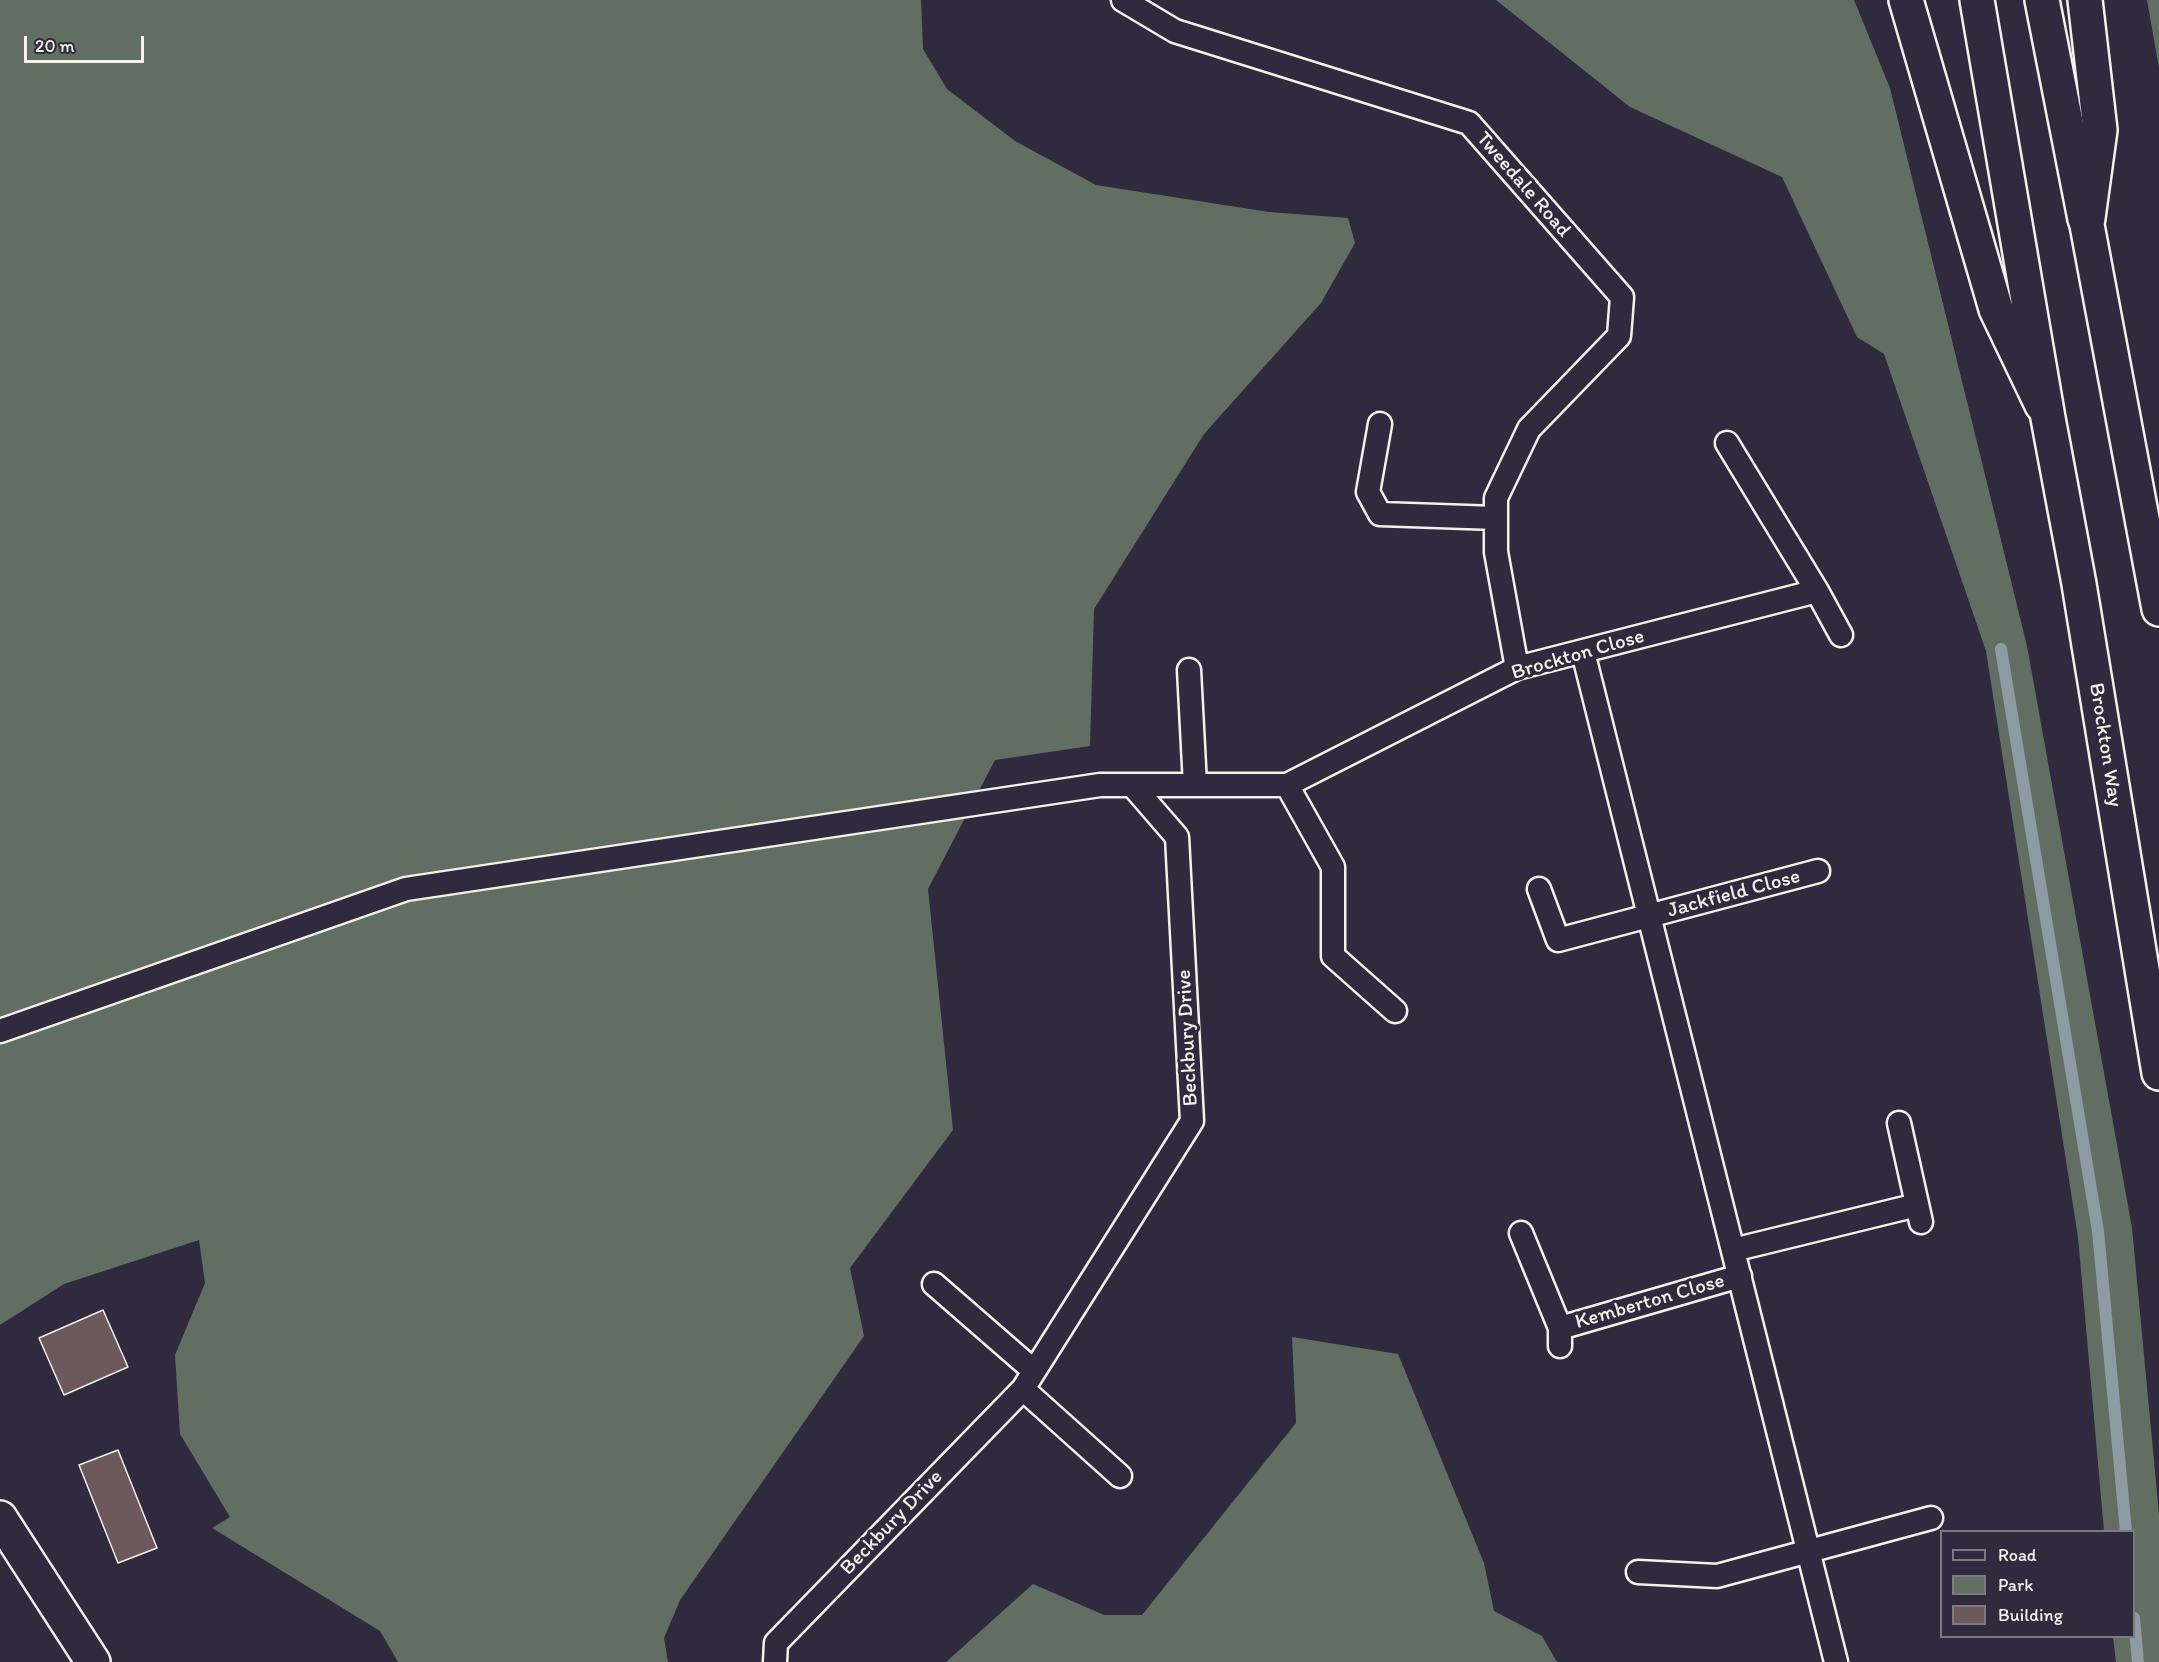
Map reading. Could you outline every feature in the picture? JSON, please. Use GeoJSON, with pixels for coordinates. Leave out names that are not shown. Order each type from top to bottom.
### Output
{"type":"FeatureCollection","features":[{"type":"Feature","properties":{"kind":"main road"},"geometry":{"type":"LineString","coordinates":[[1906,0],[1996,309],[2048,418]]}},
{"type":"Feature","properties":{"kind":"main road"},"geometry":{"type":"LineString","coordinates":[[1977,0],[2048,418]]}},
{"type":"Feature","properties":{"kind":"main road"},"geometry":{"type":"LineString","coordinates":[[2042,0],[2159,609]]}},
{"type":"Feature","properties":{"kind":"main road"},"geometry":{"type":"LineString","coordinates":[[2085,0],[2100,130],[2087,225]]}},
{"type":"Feature","properties":{"kind":"main road","name":"Brockton Way"},"geometry":{"type":"LineString","coordinates":[[2048,418],[2079,584],[2159,1073]]}},
{"type":"Feature","properties":{"kind":"main road"},"geometry":{"type":"LineString","coordinates":[[0,1518],[93,1662]]}},
{"type":"Feature","properties":{"kind":"lane","name":"Tweedale Road"},"geometry":{"type":"LineString","coordinates":[[1123,0],[1175,31],[1469,123],[1622,297],[1619,336],[1529,429],[1496,498],[1496,552],[1517,668]]}},
{"type":"Feature","properties":{"kind":"lane"},"geometry":{"type":"LineString","coordinates":[[1380,424],[1368,492],[1380,514],[1496,518]]}},
{"type":"Feature","properties":{"kind":"lane"},"geometry":{"type":"LineString","coordinates":[[1727,443],[1817,591],[1841,635]]}},
{"type":"Feature","properties":{"kind":"lane","name":"Brockton Close"},"geometry":{"type":"LineString","coordinates":[[1287,785],[1517,668],[1817,591]]}},
{"type":"Feature","properties":{"kind":"lane"},"geometry":{"type":"LineString","coordinates":[[1584,652],[1836,1662]]}},
{"type":"Feature","properties":{"kind":"lane"},"geometry":{"type":"LineString","coordinates":[[1189,670],[1195,785]]}},
{"type":"Feature","properties":{"kind":"lane"},"geometry":{"type":"LineString","coordinates":[[0,1030],[406,890],[1100,785],[1287,785],[1333,867],[1333,956],[1395,1011]]}},
{"type":"Feature","properties":{"kind":"lane","name":"Beckbury Drive"},"geometry":{"type":"LineString","coordinates":[[775,1662],[776,1643],[1029,1380],[1192,1121],[1178,837],[1132,785]]}},
{"type":"Feature","properties":{"kind":"lane","name":"Jackfield Close"},"geometry":{"type":"LineString","coordinates":[[1539,890],[1558,940],[1818,872]]}},
{"type":"Feature","properties":{"kind":"lane"},"geometry":{"type":"LineString","coordinates":[[1733,1250],[1919,1214],[1899,1123]]}},
{"type":"Feature","properties":{"kind":"lane","name":"Kemberton Close"},"geometry":{"type":"LineString","coordinates":[[1521,1233],[1560,1337],[1740,1276]]}},
{"type":"Feature","properties":{"kind":"lane"},"geometry":{"type":"LineString","coordinates":[[934,1284],[1120,1476]]}},
{"type":"Feature","properties":{"kind":"lane"},"geometry":{"type":"LineString","coordinates":[[1638,1572],[1717,1576],[1931,1518]]}},
{"type":"Feature","properties":{"kind":"green space"},"geometry":{"type":"Polygon","coordinates":[[[0,0],[921,0],[923,49],[947,89],[1015,141],[1096,185],[1269,212],[1348,218],[1355,243],[1321,303],[1204,434],[1094,609],[1090,746],[995,760],[928,889],[953,1130],[850,1268],[864,1336],[680,1600],[664,1638],[668,1662],[398,1662],[380,1631],[212,1528],[230,1517],[180,1434],[175,1355],[205,1283],[199,1240],[64,1284],[0,1325],[0,0]]]}},
{"type":"Feature","properties":{"kind":"green space"},"geometry":{"type":"Polygon","coordinates":[[[1496,0],[1854,0],[1890,88],[2027,646],[2132,1228],[2159,1514],[2159,1662],[2116,1662],[2113,1638],[2135,1638],[2135,1530],[2104,1530],[2078,1237],[1986,651],[1884,354],[1857,337],[1782,177],[1630,107],[1496,0]]]}},
{"type":"Feature","properties":{"kind":"green space"},"geometry":{"type":"Polygon","coordinates":[[[2147,0],[2159,0],[2159,68],[2147,0]]]}},
{"type":"Feature","properties":{"kind":"green space"},"geometry":{"type":"Polygon","coordinates":[[[1292,1337],[1398,1354],[1484,1563],[1494,1611],[1542,1636],[1557,1662],[946,1662],[1033,1584],[1104,1615],[1142,1615],[1296,1423],[1292,1337]]]}},
{"type":"Feature","properties":{"kind":"building"},"geometry":{"type":"Polygon","coordinates":[[[103,1310],[128,1367],[64,1395],[39,1338],[103,1310]]]}},
{"type":"Feature","properties":{"kind":"building"},"geometry":{"type":"Polygon","coordinates":[[[118,1450],[157,1548],[118,1563],[79,1465],[118,1450]]]}},
{"type":"Feature","properties":{"kind":"waterway"},"geometry":{"type":"LineString","coordinates":[[2001,649],[2098,1231],[2126,1530]]}},
{"type":"Feature","properties":{"kind":"waterway"},"geometry":{"type":"LineString","coordinates":[[2135,1629],[2138,1662]]}}]}
